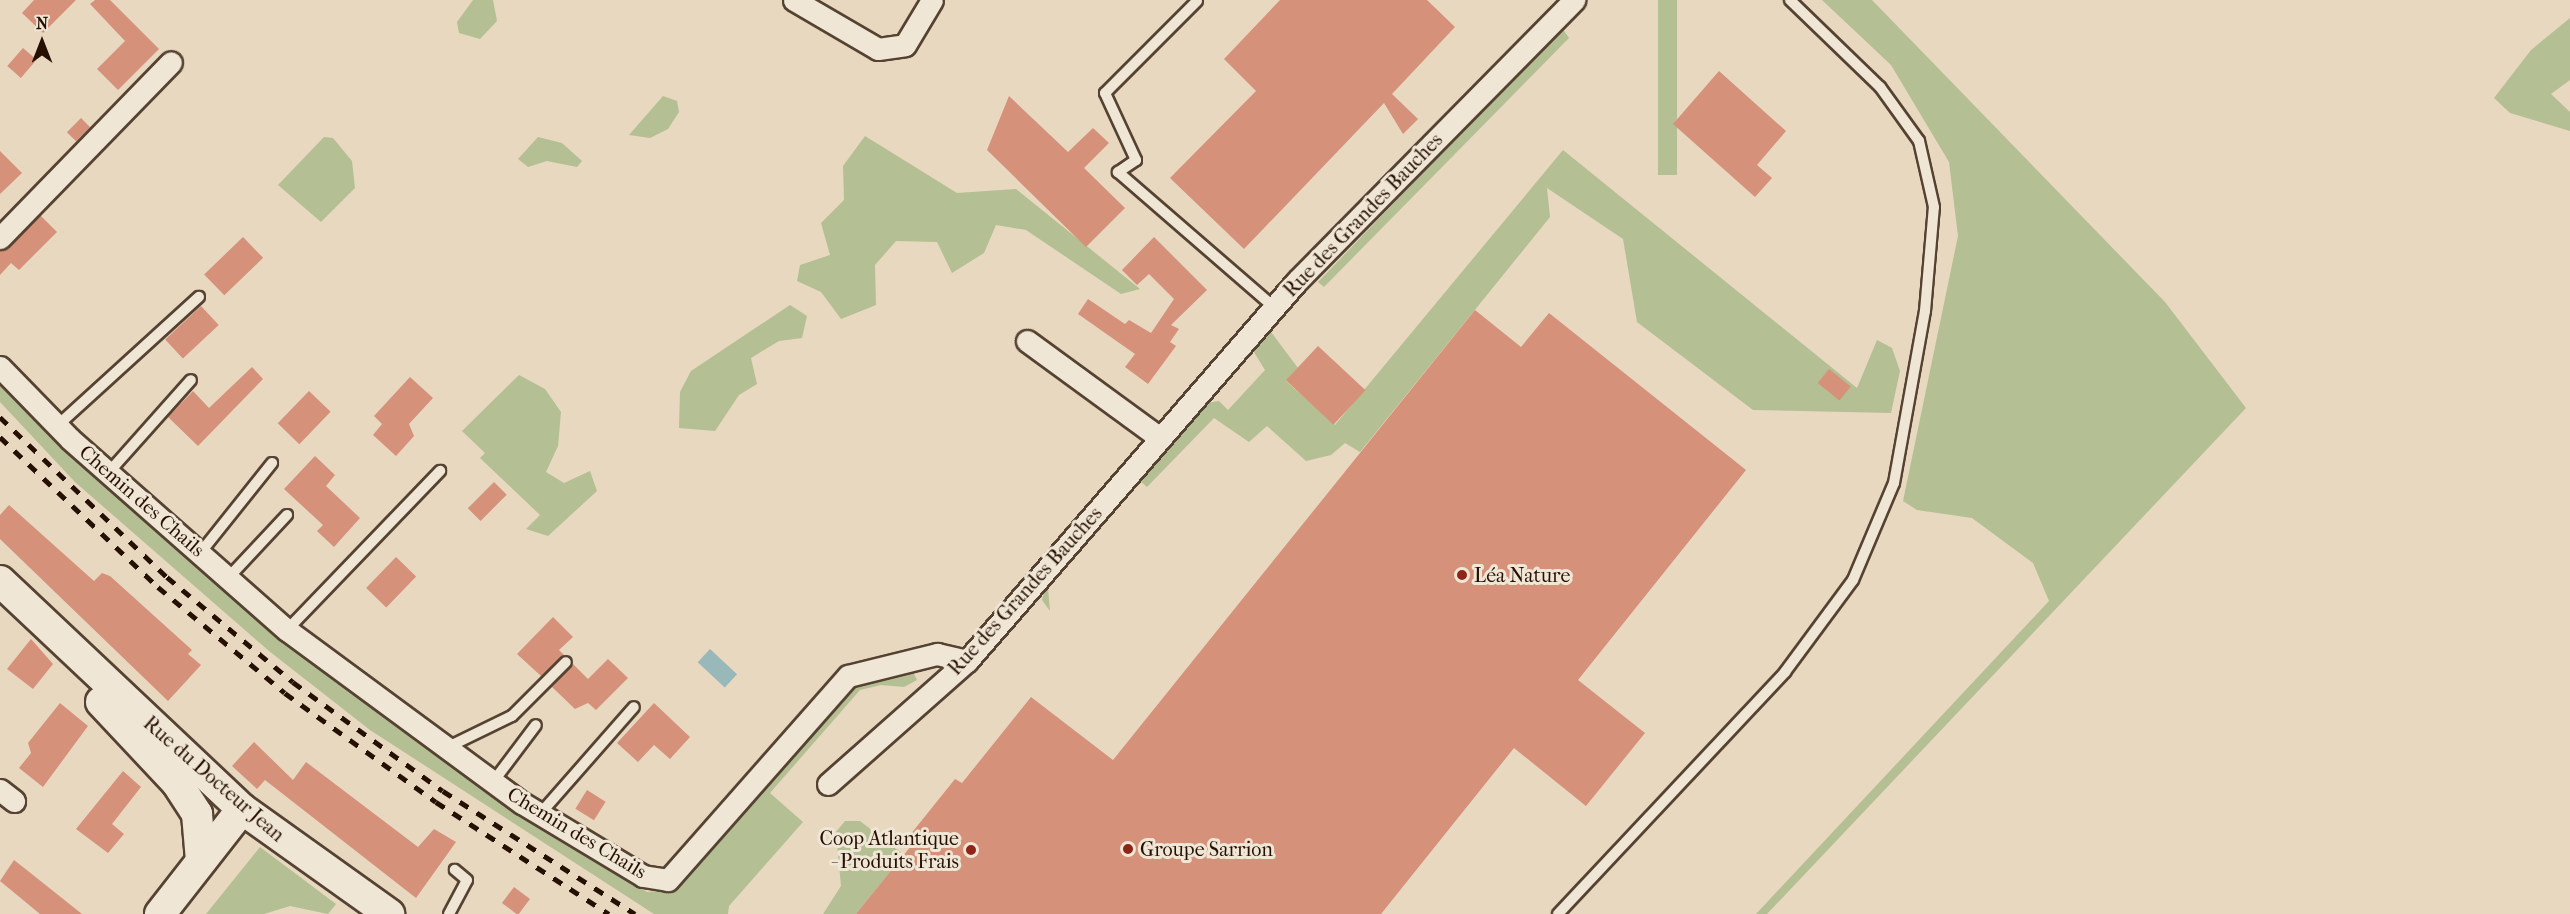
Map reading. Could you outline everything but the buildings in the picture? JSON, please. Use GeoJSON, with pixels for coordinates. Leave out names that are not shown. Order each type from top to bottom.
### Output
{"type":"FeatureCollection","features":[{"type":"Feature","properties":{"kind":"street"},"geometry":{"type":"LineString","coordinates":[[794,0],[878,49],[905,45],[932,0]]}},
{"type":"Feature","properties":{"kind":"street","name":"Rue des Grandes Bauches"},"geometry":{"type":"LineString","coordinates":[[828,784],[967,661],[1275,307],[1574,0]]}},
{"type":"Feature","properties":{"kind":"street"},"geometry":{"type":"LineString","coordinates":[[0,238],[171,62]]}},
{"type":"Feature","properties":{"kind":"street"},"geometry":{"type":"LineString","coordinates":[[1026,341],[1160,438]]}},
{"type":"Feature","properties":{"kind":"street","name":"Chemin des Chails"},"geometry":{"type":"LineString","coordinates":[[0,367],[57,426],[287,630],[493,782],[540,814],[643,876],[668,880],[848,676],[938,654],[967,661]]}},
{"type":"Feature","properties":{"kind":"street","name":"Rue du Docteur Jean"},"geometry":{"type":"LineString","coordinates":[[0,581],[50,632],[242,809],[389,914]]}},
{"type":"Feature","properties":{"kind":"street","name":"Rue du Docteur Jean"},"geometry":{"type":"LineString","coordinates":[[50,632],[105,708],[177,783],[197,814],[201,861]]}},
{"type":"Feature","properties":{"kind":"street"},"geometry":{"type":"LineString","coordinates":[[160,914],[242,809]]}},
{"type":"Feature","properties":{"kind":"lane"},"geometry":{"type":"LineString","coordinates":[[1558,914],[1785,672],[1853,580],[1894,483],[1925,311],[1934,207],[1919,141],[1880,87],[1790,0]]}},
{"type":"Feature","properties":{"kind":"lane"},"geometry":{"type":"LineString","coordinates":[[1197,2],[1105,93],[1136,160],[1118,172],[1275,307]]}},
{"type":"Feature","properties":{"kind":"lane"},"geometry":{"type":"LineString","coordinates":[[57,426],[199,297]]}},
{"type":"Feature","properties":{"kind":"lane"},"geometry":{"type":"LineString","coordinates":[[109,472],[191,380]]}},
{"type":"Feature","properties":{"kind":"lane"},"geometry":{"type":"LineString","coordinates":[[201,552],[272,462]]}},
{"type":"Feature","properties":{"kind":"lane"},"geometry":{"type":"LineString","coordinates":[[287,630],[440,471]]}},
{"type":"Feature","properties":{"kind":"lane"},"geometry":{"type":"LineString","coordinates":[[229,577],[287,515]]}},
{"type":"Feature","properties":{"kind":"lane"},"geometry":{"type":"LineString","coordinates":[[446,748],[512,716],[566,662]]}},
{"type":"Feature","properties":{"kind":"lane"},"geometry":{"type":"LineString","coordinates":[[540,814],[634,707]]}},
{"type":"Feature","properties":{"kind":"lane"},"geometry":{"type":"LineString","coordinates":[[493,782],[536,725]]}},
{"type":"Feature","properties":{"kind":"lane"},"geometry":{"type":"LineString","coordinates":[[449,914],[467,880],[455,870]]}},
{"type":"Feature","properties":{"kind":"green space"},"geometry":{"type":"Polygon","coordinates":[[[473,0],[493,0],[497,21],[480,39],[459,33],[457,22],[473,0]]]}},
{"type":"Feature","properties":{"kind":"green space"},"geometry":{"type":"Polygon","coordinates":[[[1658,0],[1677,0],[1677,175],[1658,175],[1658,0]]]}},
{"type":"Feature","properties":{"kind":"green space"},"geometry":{"type":"Polygon","coordinates":[[[1822,0],[1872,0],[2165,302],[2246,408],[1767,914],[1756,914],[2049,601],[2033,563],[1972,518],[1917,510],[1903,501],[1958,236],[1949,162],[1891,65],[1822,0]]]}},
{"type":"Feature","properties":{"kind":"green space"},"geometry":{"type":"Polygon","coordinates":[[[2570,18],[2570,80],[2551,94],[2570,112],[2570,131],[2510,113],[2494,98],[2531,50],[2570,18]]]}},
{"type":"Feature","properties":{"kind":"green space"},"geometry":{"type":"Polygon","coordinates":[[[1562,28],[1569,38],[1324,287],[1318,282],[1562,28]]]}},
{"type":"Feature","properties":{"kind":"green space"},"geometry":{"type":"Polygon","coordinates":[[[663,96],[677,101],[679,112],[668,129],[650,138],[629,135],[663,96]]]}},
{"type":"Feature","properties":{"kind":"green space"},"geometry":{"type":"Polygon","coordinates":[[[865,136],[957,193],[1016,189],[1140,289],[1121,294],[1026,230],[996,225],[984,253],[952,273],[937,242],[896,241],[875,265],[876,305],[841,319],[821,292],[797,281],[800,265],[830,255],[821,223],[844,200],[843,166],[865,136]]]}},
{"type":"Feature","properties":{"kind":"green space"},"geometry":{"type":"Polygon","coordinates":[[[324,137],[333,138],[352,161],[355,188],[321,222],[278,185],[324,137]]]}},
{"type":"Feature","properties":{"kind":"green space"},"geometry":{"type":"Polygon","coordinates":[[[538,137],[562,143],[582,161],[577,167],[547,161],[528,167],[518,159],[538,137]]]}},
{"type":"Feature","properties":{"kind":"green space"},"geometry":{"type":"Polygon","coordinates":[[[1563,150],[1857,388],[1877,340],[1892,348],[1900,371],[1891,413],[1753,410],[1637,322],[1623,239],[1547,188],[1550,217],[1360,452],[1345,443],[1331,455],[1306,461],[1267,426],[1249,442],[1214,418],[1147,487],[1140,481],[1048,589],[1050,611],[1042,600],[1047,579],[1206,403],[1219,401],[1228,410],[1265,370],[1252,349],[1258,337],[1271,332],[1298,368],[1286,381],[1335,425],[1563,150]]]}},
{"type":"Feature","properties":{"kind":"green space"},"geometry":{"type":"Polygon","coordinates":[[[790,305],[807,316],[802,338],[779,341],[751,358],[757,384],[739,395],[715,431],[679,428],[680,392],[691,371],[790,305]]]}},
{"type":"Feature","properties":{"kind":"green space"},"geometry":{"type":"Polygon","coordinates":[[[519,375],[545,389],[561,412],[558,446],[546,472],[564,483],[590,471],[597,491],[548,536],[526,529],[540,515],[480,458],[485,453],[462,431],[519,375]]]}},
{"type":"Feature","properties":{"kind":"green space"},"geometry":{"type":"Polygon","coordinates":[[[0,378],[296,648],[399,729],[647,892],[672,890],[848,688],[871,673],[913,672],[917,680],[904,687],[881,685],[860,690],[770,793],[803,822],[729,906],[728,914],[654,914],[370,730],[269,651],[75,482],[0,402],[0,378]]]}},
{"type":"Feature","properties":{"kind":"green space"},"geometry":{"type":"Polygon","coordinates":[[[845,821],[860,821],[904,855],[856,914],[823,914],[841,886],[836,832],[845,821]]]}},
{"type":"Feature","properties":{"kind":"green space"},"geometry":{"type":"Polygon","coordinates":[[[260,847],[336,904],[328,914],[290,906],[264,914],[206,914],[260,847]]]}},
{"type":"Feature","properties":{"kind":"water"},"geometry":{"type":"Polygon","coordinates":[[[710,649],[737,674],[725,687],[698,662],[710,649]]]}},
{"type":"Feature","properties":{"kind":"railway"},"geometry":{"type":"LineString","coordinates":[[0,417],[167,577],[293,682],[443,791],[635,914]]}},
{"type":"Feature","properties":{"kind":"railway"},"geometry":{"type":"LineString","coordinates":[[0,437],[158,587],[285,693],[436,802],[609,914]]}},
{"type":"Feature","properties":{"kind":"place","name":"Léa Nature"},"geometry":{"type":"Point","coordinates":[1462,575]}},
{"type":"Feature","properties":{"kind":"place","name":"Groupe Sarrion"},"geometry":{"type":"Point","coordinates":[1128,849]}},
{"type":"Feature","properties":{"kind":"place","name":"Coop Atlantique - Produits Frais"},"geometry":{"type":"Point","coordinates":[971,850]}}]}
